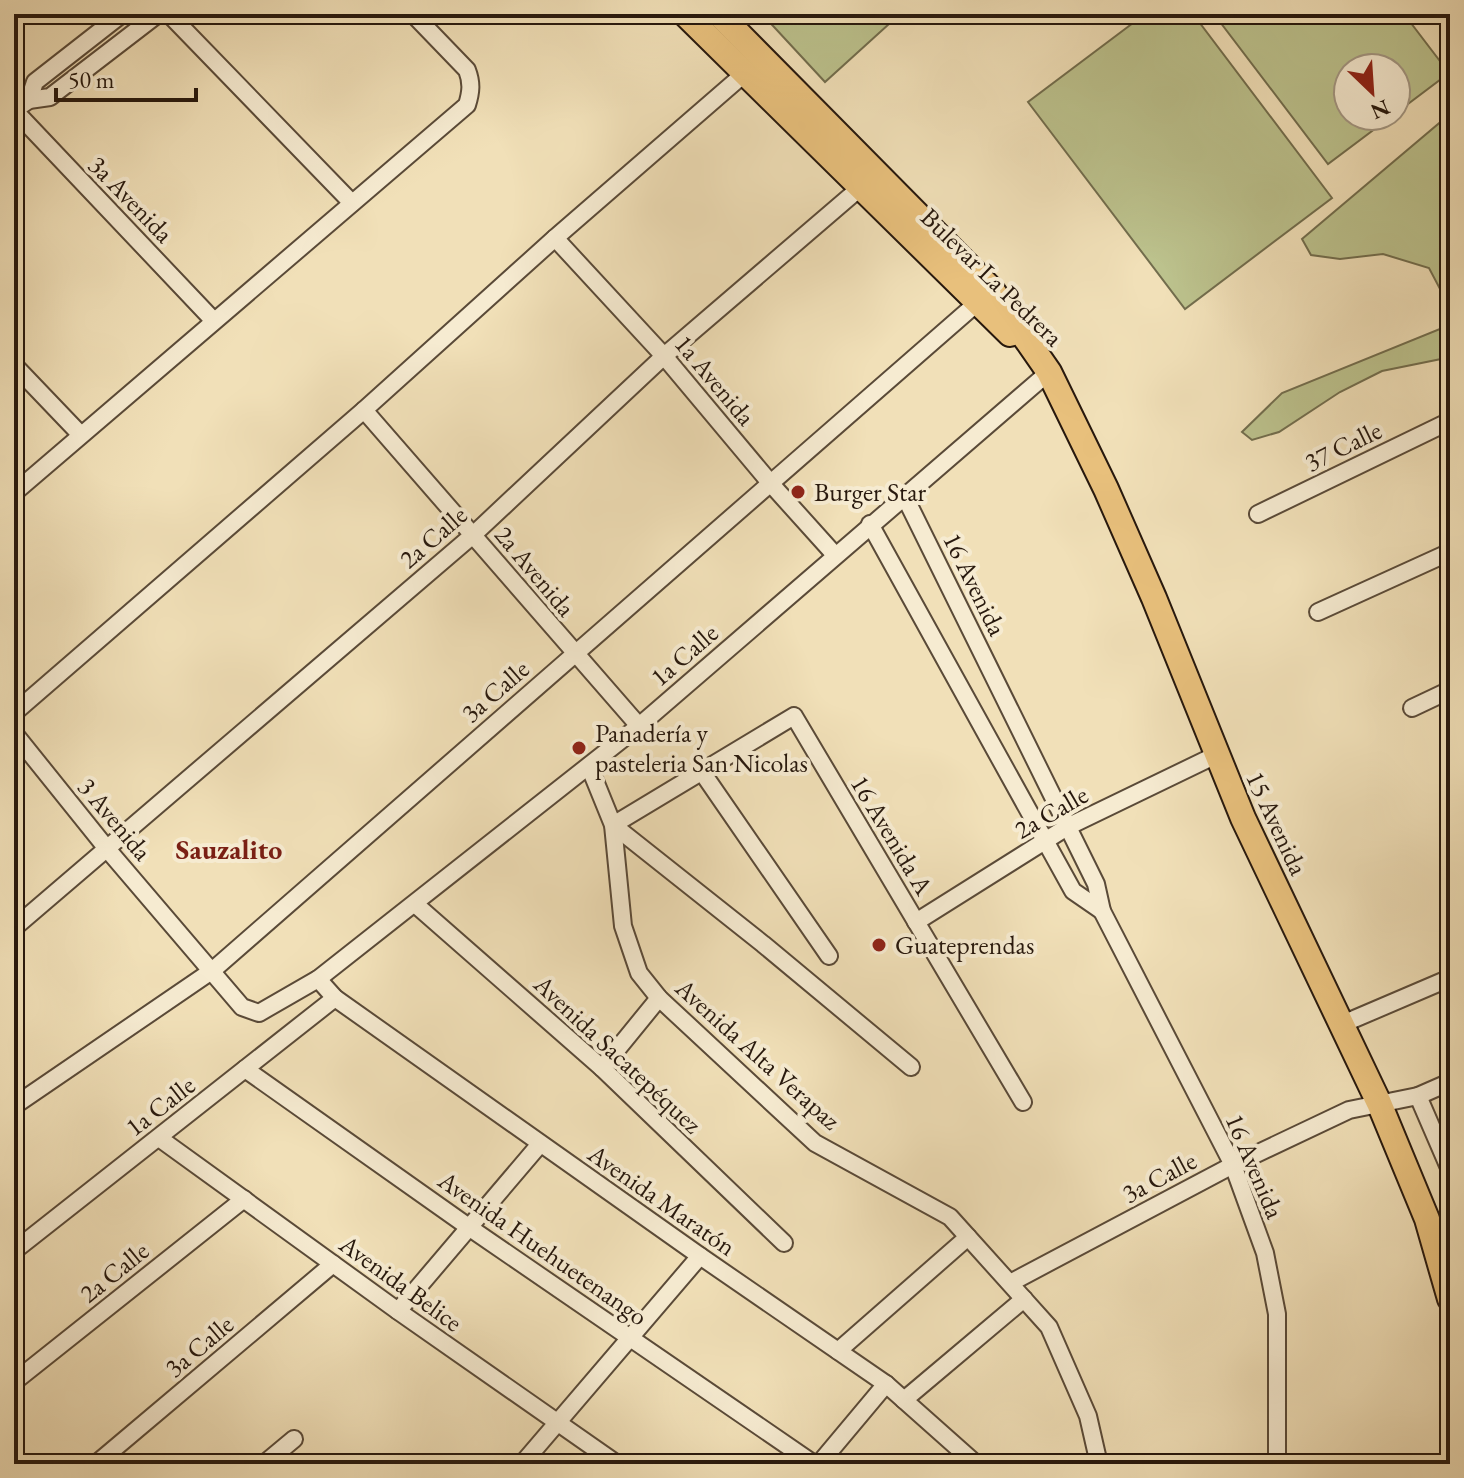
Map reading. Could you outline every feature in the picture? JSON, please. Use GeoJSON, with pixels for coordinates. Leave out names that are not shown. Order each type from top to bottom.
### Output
{"type":"FeatureCollection","features":[{"type":"Feature","properties":{"kind":"main road","name":"Bulevar La Pedrera"},"geometry":{"type":"LineString","coordinates":[[685,14],[744,74],[868,181],[985,296],[1049,372]]}},
{"type":"Feature","properties":{"kind":"main road","name":"Bulevar La Pedrera"},"geometry":{"type":"LineString","coordinates":[[719,14],[868,181]]}},
{"type":"Feature","properties":{"kind":"main road","name":"15 Avenida"},"geometry":{"type":"LineString","coordinates":[[1049,372],[1154,598],[1216,755],[1379,1103],[1427,1219],[1450,1299]]}},
{"type":"Feature","properties":{"kind":"street"},"geometry":{"type":"LineString","coordinates":[[29,100],[35,82],[122,14]]}},
{"type":"Feature","properties":{"kind":"street"},"geometry":{"type":"LineString","coordinates":[[14,110],[29,100],[50,97],[158,14]]}},
{"type":"Feature","properties":{"kind":"street"},"geometry":{"type":"LineString","coordinates":[[169,14],[352,203]]}},
{"type":"Feature","properties":{"kind":"street"},"geometry":{"type":"LineString","coordinates":[[14,493],[467,105],[471,81],[467,70],[413,14]]}},
{"type":"Feature","properties":{"kind":"street"},"geometry":{"type":"LineString","coordinates":[[14,713],[364,410],[744,74]]}},
{"type":"Feature","properties":{"kind":"street","name":"3a Avenida"},"geometry":{"type":"LineString","coordinates":[[14,110],[214,321]]}},
{"type":"Feature","properties":{"kind":"street","name":"2a Calle"},"geometry":{"type":"LineString","coordinates":[[14,928],[473,535],[664,356],[868,181]]}},
{"type":"Feature","properties":{"kind":"street","name":"1a Avenida"},"geometry":{"type":"LineString","coordinates":[[555,238],[664,356],[835,555]]}},
{"type":"Feature","properties":{"kind":"street","name":"3a Calle"},"geometry":{"type":"LineString","coordinates":[[14,1106],[213,970],[985,296]]}},
{"type":"Feature","properties":{"kind":"street"},"geometry":{"type":"LineString","coordinates":[[14,365],[80,434]]}},
{"type":"Feature","properties":{"kind":"street","name":"1a Calle"},"geometry":{"type":"LineString","coordinates":[[259,1013],[318,979],[639,726],[1049,372]]}},
{"type":"Feature","properties":{"kind":"street","name":"2a Avenida"},"geometry":{"type":"LineString","coordinates":[[364,410],[639,726]]}},
{"type":"Feature","properties":{"kind":"street","name":"37 Calle"},"geometry":{"type":"LineString","coordinates":[[1258,514],[1450,421]]}},
{"type":"Feature","properties":{"kind":"street","name":"16 Avenida"},"geometry":{"type":"LineString","coordinates":[[904,495],[1096,884],[1102,911],[1233,1165],[1265,1253],[1277,1314],[1277,1464]]}},
{"type":"Feature","properties":{"kind":"street","name":"16 Avenida"},"geometry":{"type":"LineString","coordinates":[[870,524],[1073,891],[1102,911]]}},
{"type":"Feature","properties":{"kind":"street"},"geometry":{"type":"LineString","coordinates":[[1318,612],[1450,552]]}},
{"type":"Feature","properties":{"kind":"street"},"geometry":{"type":"LineString","coordinates":[[1412,708],[1450,690]]}},
{"type":"Feature","properties":{"kind":"street","name":"16 Avenida A"},"geometry":{"type":"LineString","coordinates":[[702,772],[794,716],[1023,1102]]}},
{"type":"Feature","properties":{"kind":"street","name":"3 Avenida"},"geometry":{"type":"LineString","coordinates":[[14,733],[108,850],[242,1007],[259,1013]]}},
{"type":"Feature","properties":{"kind":"street","name":"2a Calle"},"geometry":{"type":"LineString","coordinates":[[916,922],[1067,827],[1216,755]]}},
{"type":"Feature","properties":{"kind":"street","name":"Avenida Alta Verapaz"},"geometry":{"type":"LineString","coordinates":[[589,766],[613,825],[623,926],[639,973],[659,998],[815,1143],[950,1217],[1049,1327],[1088,1416],[1099,1464]]}},
{"type":"Feature","properties":{"kind":"street"},"geometry":{"type":"LineString","coordinates":[[829,956],[702,772],[613,825],[911,1067]]}},
{"type":"Feature","properties":{"kind":"street","name":"Avenida Sacatepéquez"},"geometry":{"type":"LineString","coordinates":[[415,904],[602,1068],[784,1243]]}},
{"type":"Feature","properties":{"kind":"street"},"geometry":{"type":"LineString","coordinates":[[1340,1025],[1450,978]]}},
{"type":"Feature","properties":{"kind":"street","name":"Avenida Maratón"},"geometry":{"type":"LineString","coordinates":[[318,979],[335,998],[886,1384],[976,1464]]}},
{"type":"Feature","properties":{"kind":"street","name":"1a Calle"},"geometry":{"type":"LineString","coordinates":[[14,1251],[335,998]]}},
{"type":"Feature","properties":{"kind":"street"},"geometry":{"type":"LineString","coordinates":[[602,1068],[659,998]]}},
{"type":"Feature","properties":{"kind":"street","name":"Avenida Huehuetenango"},"geometry":{"type":"LineString","coordinates":[[245,1069],[470,1228],[817,1464]]}},
{"type":"Feature","properties":{"kind":"street","name":"3a Calle"},"geometry":{"type":"LineString","coordinates":[[1010,1283],[1233,1165],[1349,1110],[1418,1096],[1450,1082]]}},
{"type":"Feature","properties":{"kind":"street"},"geometry":{"type":"LineString","coordinates":[[1418,1096],[1450,1170]]}},
{"type":"Feature","properties":{"kind":"street","name":"Avenida Belice"},"geometry":{"type":"LineString","coordinates":[[159,1138],[617,1464]]}},
{"type":"Feature","properties":{"kind":"street"},"geometry":{"type":"LineString","coordinates":[[398,1311],[540,1144]]}},
{"type":"Feature","properties":{"kind":"street","name":"2a Calle"},"geometry":{"type":"LineString","coordinates":[[14,1382],[244,1199]]}},
{"type":"Feature","properties":{"kind":"street"},"geometry":{"type":"LineString","coordinates":[[838,1351],[968,1237]]}},
{"type":"Feature","properties":{"kind":"street"},"geometry":{"type":"LineString","coordinates":[[522,1464],[700,1256]]}},
{"type":"Feature","properties":{"kind":"street","name":"3a Calle"},"geometry":{"type":"LineString","coordinates":[[96,1464],[333,1264]]}},
{"type":"Feature","properties":{"kind":"street"},"geometry":{"type":"LineString","coordinates":[[904,1400],[1024,1299]]}},
{"type":"Feature","properties":{"kind":"street"},"geometry":{"type":"LineString","coordinates":[[817,1464],[886,1384]]}},
{"type":"Feature","properties":{"kind":"street"},"geometry":{"type":"LineString","coordinates":[[264,1464],[294,1439]]}},
{"type":"Feature","properties":{"kind":"green space"},"geometry":{"type":"Polygon","coordinates":[[[762,14],[900,14],[825,82],[762,14]]]}},
{"type":"Feature","properties":{"kind":"green space"},"geometry":{"type":"Polygon","coordinates":[[[1145,14],[1193,14],[1332,198],[1185,309],[1028,102],[1145,14]]]}},
{"type":"Feature","properties":{"kind":"green space"},"geometry":{"type":"Polygon","coordinates":[[[1214,14],[1404,14],[1449,73],[1412,101],[1412,52],[1332,52],[1332,132],[1371,132],[1328,164],[1214,14]]]}},
{"type":"Feature","properties":{"kind":"green space"},"geometry":{"type":"Polygon","coordinates":[[[1450,114],[1450,353],[1441,359],[1382,371],[1340,392],[1279,432],[1252,440],[1242,432],[1282,393],[1440,329],[1448,304],[1429,268],[1383,254],[1340,259],[1311,255],[1302,239],[1450,114]]]}},
{"type":"Feature","properties":{"kind":"place","name":"Burger Star"},"geometry":{"type":"Point","coordinates":[798,492]}},
{"type":"Feature","properties":{"kind":"place","name":"Panadería y pasteleria San Nicolas"},"geometry":{"type":"Point","coordinates":[579,748]}},
{"type":"Feature","properties":{"kind":"place","name":"Guateprendas"},"geometry":{"type":"Point","coordinates":[879,945]}},
{"type":"Feature","properties":{"kind":"district","name":"Sauzalito"},"geometry":{"type":"Point","coordinates":[229,849]}}]}
